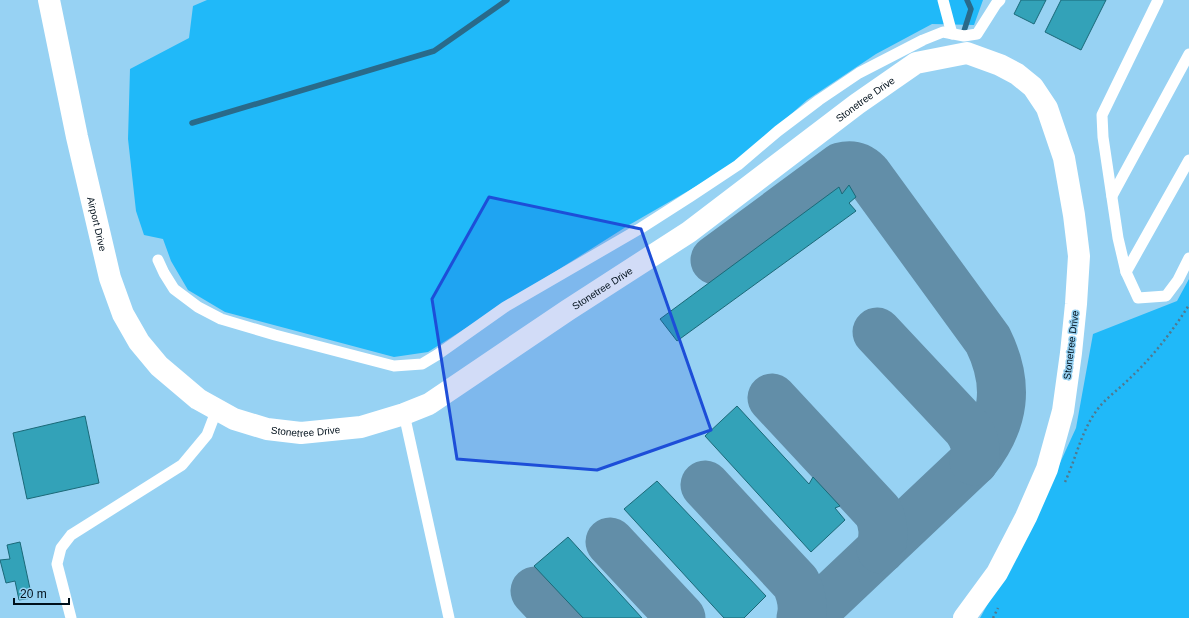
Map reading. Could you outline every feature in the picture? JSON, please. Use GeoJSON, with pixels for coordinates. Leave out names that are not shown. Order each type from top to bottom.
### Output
{"type":"FeatureCollection","features":[{"type":"Feature","properties":{"kind":"street","name":"Airport Drive"},"geometry":{"type":"LineString","coordinates":[[49,0],[77,137],[106,262],[123,314],[139,342],[159,366],[198,399],[217,409]]}},
{"type":"Feature","properties":{"kind":"street","name":"Stonetree Drive"},"geometry":{"type":"LineString","coordinates":[[217,409],[234,419],[267,429],[301,433],[361,427],[404,414],[429,404],[568,310],[689,232],[857,104],[916,63],[967,53],[1000,65],[1017,74],[1033,87],[1047,108],[1064,158],[1074,215],[1079,256],[1071,353],[1063,411],[1047,469],[1026,517],[997,573],[964,618]]}},
{"type":"Feature","properties":{"kind":"lane"},"geometry":{"type":"LineString","coordinates":[[943,0],[952,34]]}},
{"type":"Feature","properties":{"kind":"lane"},"geometry":{"type":"LineString","coordinates":[[158,260],[164,274],[174,289],[198,307],[220,319],[394,366],[422,364],[505,307],[641,228],[721,177],[819,100],[859,73],[923,40],[943,32],[964,36],[977,34],[1000,0]]}},
{"type":"Feature","properties":{"kind":"lane"},"geometry":{"type":"LineString","coordinates":[[1158,0],[1102,115],[1103,137],[1118,238],[1126,272],[1138,298],[1166,296],[1178,280],[1189,258]]}},
{"type":"Feature","properties":{"kind":"lane"},"geometry":{"type":"LineString","coordinates":[[1112,196],[1189,54]]}},
{"type":"Feature","properties":{"kind":"lane"},"geometry":{"type":"LineString","coordinates":[[1126,272],[1189,160]]}},
{"type":"Feature","properties":{"kind":"lane"},"geometry":{"type":"LineString","coordinates":[[71,618],[57,564],[61,548],[71,535],[182,465],[207,435],[217,409]]}},
{"type":"Feature","properties":{"kind":"lane"},"geometry":{"type":"LineString","coordinates":[[404,414],[449,618]]}},
{"type":"Feature","properties":{"kind":"path"},"geometry":{"type":"LineString","coordinates":[[1064,485],[1087,424],[1100,405],[1142,366],[1172,330],[1189,305]]}},
{"type":"Feature","properties":{"kind":"path"},"geometry":{"type":"LineString","coordinates":[[993,618],[1001,603]]}},
{"type":"Feature","properties":{"kind":"highlighted area"},"geometry":{"type":"Polygon","coordinates":[[[489,197],[641,229],[711,430],[597,470],[457,459],[432,299],[489,197]]]}},
{"type":"Feature","properties":{"kind":"shaded area"},"geometry":{"type":"Polygon","coordinates":[[[207,0],[983,0],[974,25],[932,24],[876,54],[807,100],[735,164],[629,225],[428,352],[394,357],[225,312],[188,290],[171,261],[163,239],[144,235],[136,211],[128,139],[130,69],[189,38],[193,6],[207,0]]]}},
{"type":"Feature","properties":{"kind":"shaded area"},"geometry":{"type":"Polygon","coordinates":[[[1189,279],[1189,618],[980,618],[1033,522],[1076,428],[1093,334],[1177,301],[1189,279]]]}},
{"type":"Feature","properties":{"kind":"building"},"geometry":{"type":"Polygon","coordinates":[[[1021,0],[1046,0],[1034,24],[1014,14],[1021,0]]]}},
{"type":"Feature","properties":{"kind":"building"},"geometry":{"type":"Polygon","coordinates":[[[1061,0],[1106,0],[1081,50],[1045,32],[1061,0]]]}},
{"type":"Feature","properties":{"kind":"building"},"geometry":{"type":"Polygon","coordinates":[[[849,185],[856,197],[849,203],[856,211],[677,341],[660,319],[839,187],[842,194],[849,185]]]}},
{"type":"Feature","properties":{"kind":"building"},"geometry":{"type":"Polygon","coordinates":[[[737,406],[809,484],[813,477],[840,506],[835,508],[845,520],[811,552],[705,436],[737,406]]]}},
{"type":"Feature","properties":{"kind":"building"},"geometry":{"type":"Polygon","coordinates":[[[85,416],[99,483],[27,499],[13,433],[85,416]]]}},
{"type":"Feature","properties":{"kind":"building"},"geometry":{"type":"Polygon","coordinates":[[[657,481],[766,596],[744,618],[724,618],[624,509],[657,481]]]}},
{"type":"Feature","properties":{"kind":"building"},"geometry":{"type":"Polygon","coordinates":[[[568,537],[642,618],[583,618],[534,566],[568,537]]]}},
{"type":"Feature","properties":{"kind":"building"},"geometry":{"type":"Polygon","coordinates":[[[20,542],[32,598],[19,600],[15,581],[6,583],[0,560],[10,559],[7,545],[20,542]]]}},
{"type":"Feature","properties":{"kind":"waterway"},"geometry":{"type":"LineString","coordinates":[[192,123],[434,51],[507,0]]}},
{"type":"Feature","properties":{"kind":"waterway"},"geometry":{"type":"LineString","coordinates":[[964,31],[971,9],[967,0]]}},
{"type":"Feature","properties":{"kind":"taxiway"},"geometry":{"type":"LineString","coordinates":[[715,260],[841,167],[858,167],[867,174],[988,340],[999,372],[1001,403],[998,417],[992,432],[974,461],[808,618]]}},
{"type":"Feature","properties":{"kind":"taxiway"},"geometry":{"type":"LineString","coordinates":[[877,332],[967,428],[975,444],[974,461]]}},
{"type":"Feature","properties":{"kind":"taxiway"},"geometry":{"type":"LineString","coordinates":[[772,398],[878,512],[883,530],[881,549]]}},
{"type":"Feature","properties":{"kind":"taxiway"},"geometry":{"type":"LineString","coordinates":[[705,485],[796,583],[802,600],[801,618]]}},
{"type":"Feature","properties":{"kind":"taxiway"},"geometry":{"type":"LineString","coordinates":[[610,542],[681,618]]}},
{"type":"Feature","properties":{"kind":"taxiway"},"geometry":{"type":"LineString","coordinates":[[535,591],[560,618]]}}]}
